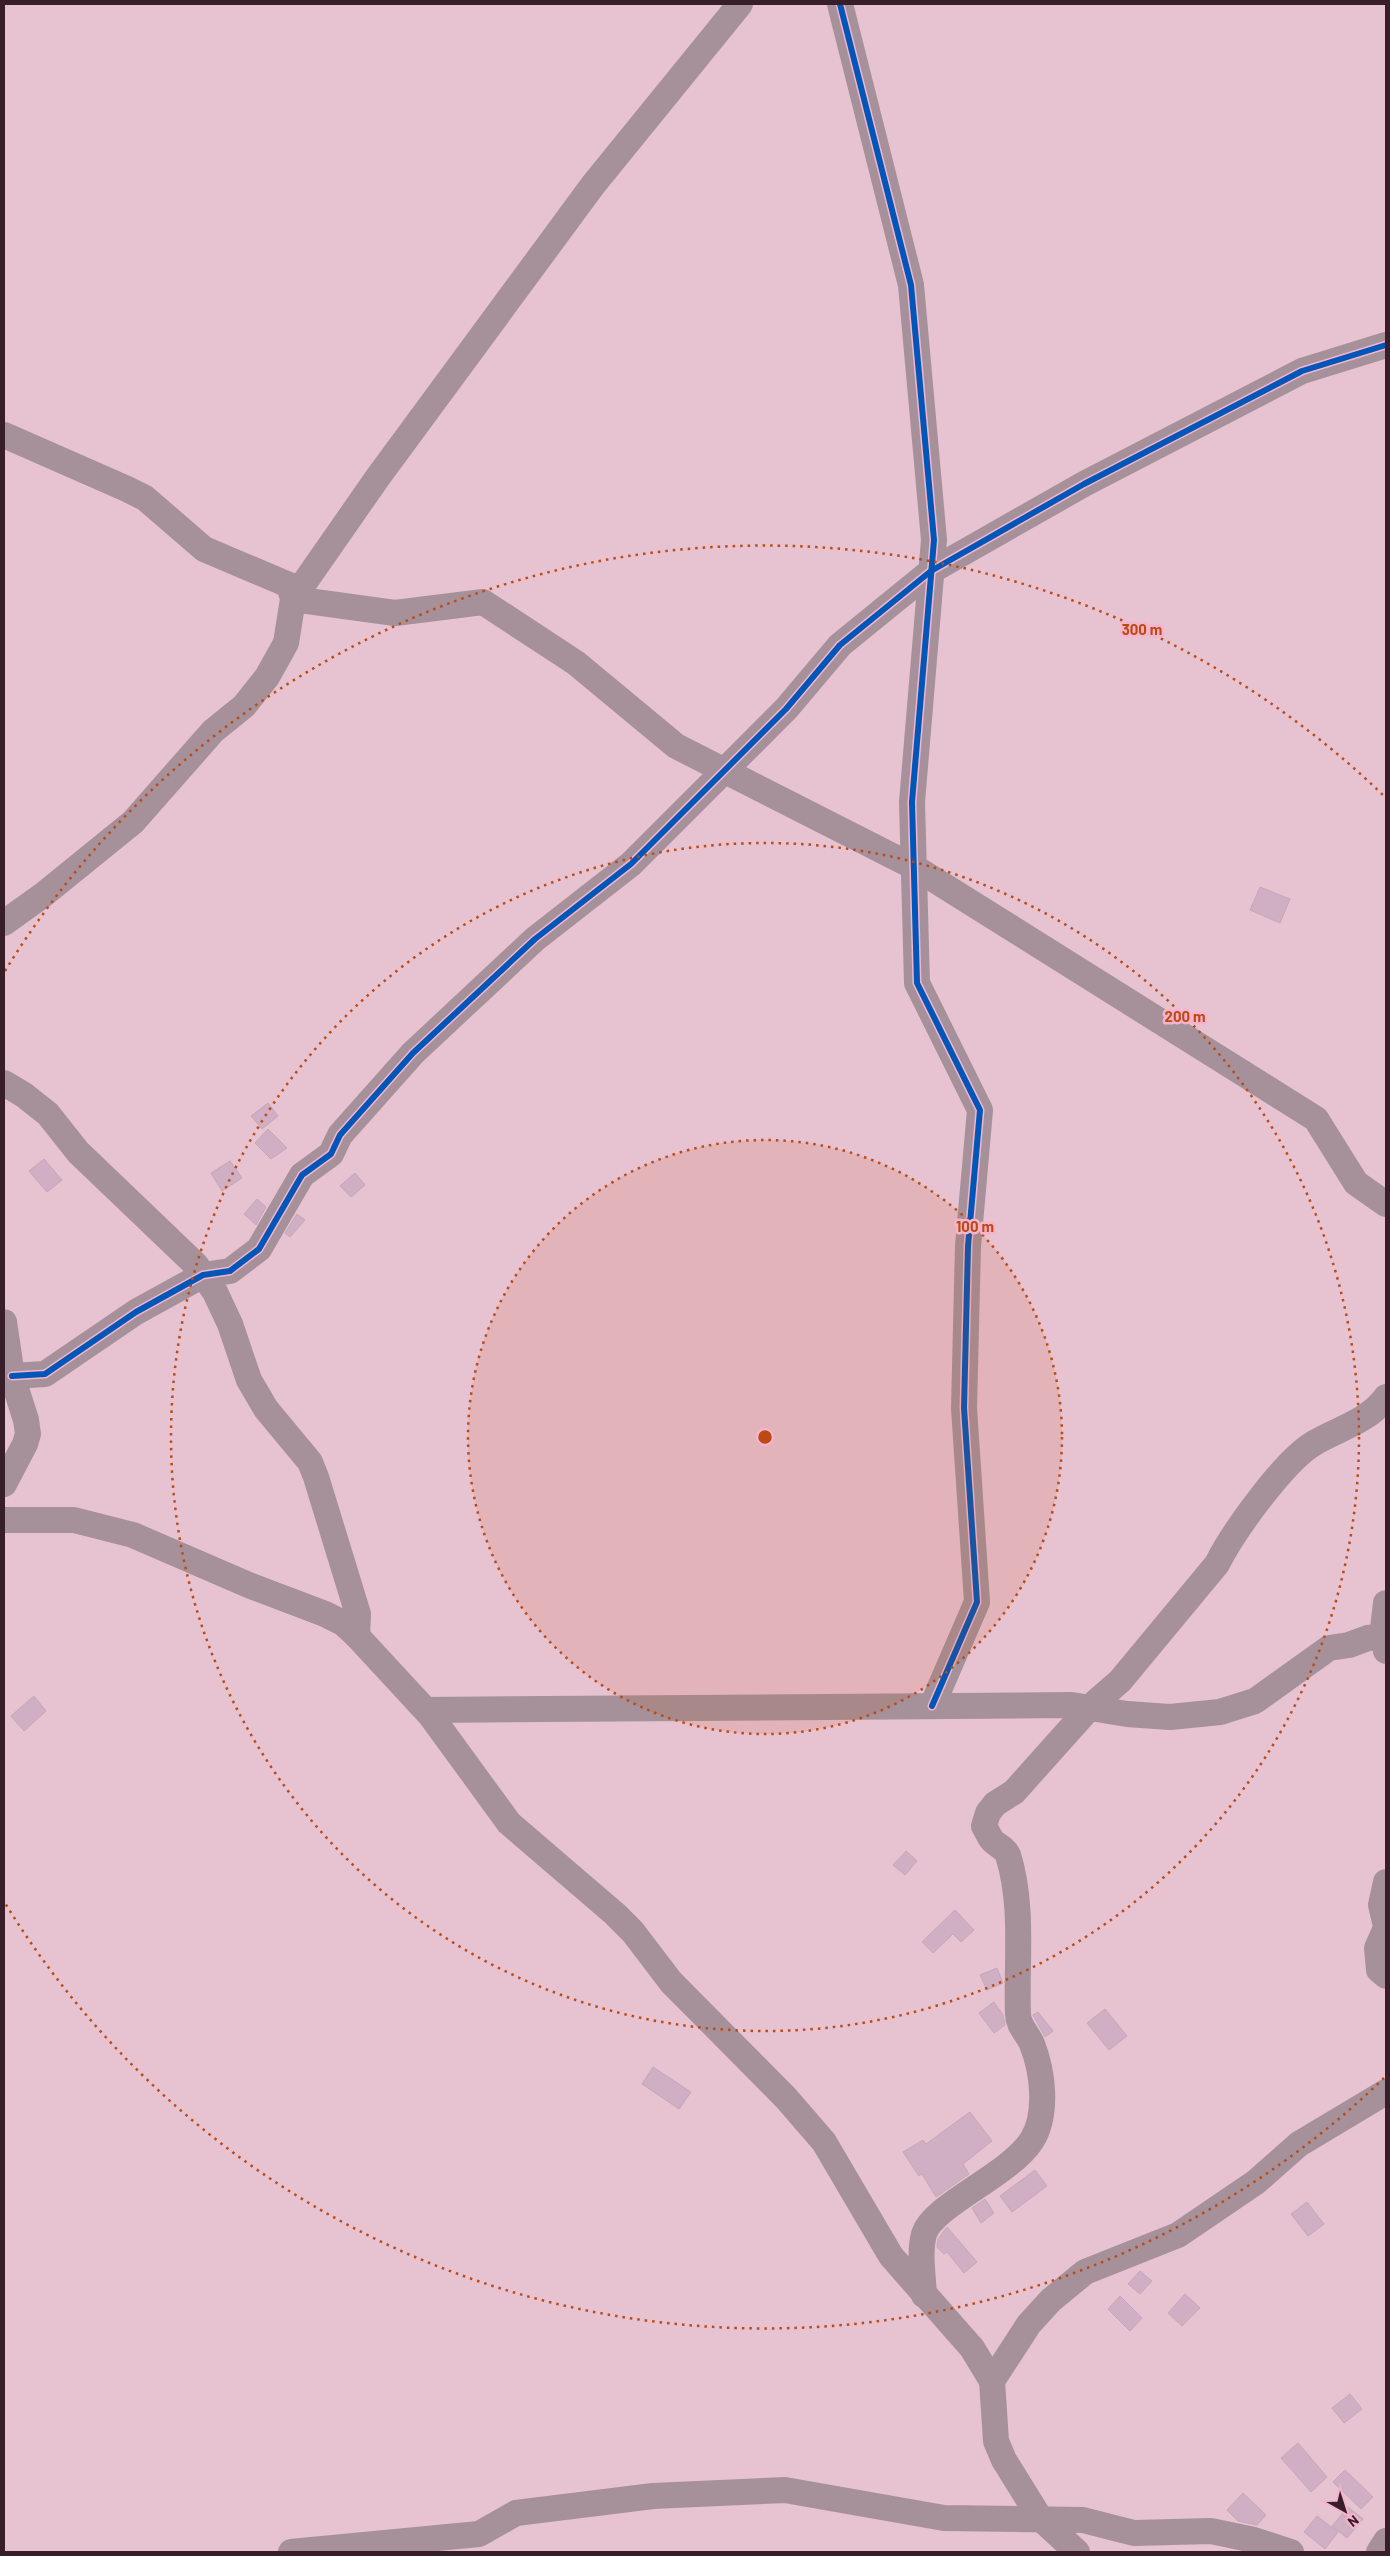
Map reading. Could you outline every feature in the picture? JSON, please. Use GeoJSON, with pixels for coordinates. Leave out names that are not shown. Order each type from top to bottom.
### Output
{"type":"FeatureCollection","features":[{"type":"Feature","properties":{"kind":"street"},"geometry":{"type":"LineString","coordinates":[[4,923],[43,895],[133,822],[214,731],[244,706],[267,677],[286,643],[293,599],[378,477],[592,185],[740,4]]}},
{"type":"Feature","properties":{"kind":"street"},"geometry":{"type":"LineString","coordinates":[[840,4],[912,285],[934,540],[912,802],[917,983],[980,1110],[968,1246],[964,1408],[977,1602],[932,1706]]}},
{"type":"Feature","properties":{"kind":"street"},"geometry":{"type":"LineString","coordinates":[[12,1376],[45,1374],[136,1312],[203,1275],[230,1271],[259,1249],[302,1175],[331,1154],[340,1135],[413,1053],[535,939],[631,864],[786,709],[840,645],[931,571],[1084,484],[1302,371],[1386,345]]}},
{"type":"Feature","properties":{"kind":"street"},"geometry":{"type":"LineString","coordinates":[[4,435],[145,498],[204,548],[288,585],[293,599]]}},
{"type":"Feature","properties":{"kind":"street"},"geometry":{"type":"LineString","coordinates":[[293,599],[395,613],[483,602],[576,663],[676,746],[914,867],[1316,1119],[1356,1183],[1386,1204]]}},
{"type":"Feature","properties":{"kind":"street"},"geometry":{"type":"LineString","coordinates":[[4,1083],[24,1095],[48,1114],[78,1152],[196,1265],[215,1292],[230,1324],[249,1380],[266,1409],[310,1462],[313,1469],[358,1614],[357,1636]]}},
{"type":"Feature","properties":{"kind":"street"},"geometry":{"type":"LineString","coordinates":[[4,1322],[12,1376],[26,1420],[28,1434],[4,1484]]}},
{"type":"Feature","properties":{"kind":"street"},"geometry":{"type":"LineString","coordinates":[[924,2294],[922,2247],[925,2232],[935,2216],[1015,2160],[1032,2141],[1038,2127],[1042,2106],[1040,2075],[1032,2044],[1018,2016],[1019,1982],[1016,1888],[1007,1852],[992,1841],[984,1826],[988,1813],[995,1804],[1014,1792],[1090,1707],[1120,1681],[1217,1564],[1228,1542],[1292,1462],[1316,1442],[1342,1431],[1364,1418],[1386,1397]]}},
{"type":"Feature","properties":{"kind":"street"},"geometry":{"type":"LineString","coordinates":[[4,1520],[74,1520],[133,1535],[251,1586],[325,1614],[343,1623],[357,1636],[426,1710],[476,1775],[490,1800],[509,1824],[615,1914],[632,1932],[671,1982],[786,2098],[824,2142],[891,2256],[972,2348],[992,2381],[996,2441],[1004,2460],[1040,2518],[1077,2552]]}},
{"type":"Feature","properties":{"kind":"street"},"geometry":{"type":"LineString","coordinates":[[426,1710],[1072,1704],[1126,1714],[1170,1717],[1220,1712],[1255,1701],[1329,1648],[1349,1645],[1368,1638],[1385,1641],[1386,1603]]}},
{"type":"Feature","properties":{"kind":"street"},"geometry":{"type":"LineString","coordinates":[[1385,1908],[1377,1948],[1379,1970],[1386,1976]]}},
{"type":"Feature","properties":{"kind":"street"},"geometry":{"type":"LineString","coordinates":[[992,2381],[1029,2324],[1051,2300],[1085,2272],[1178,2235],[1256,2182],[1299,2144],[1386,2092]]}},
{"type":"Feature","properties":{"kind":"street"},"geometry":{"type":"LineString","coordinates":[[291,2552],[481,2543],[516,2513],[653,2496],[785,2490],[944,2518],[1083,2520],[1134,2534],[1211,2531],[1254,2540],[1291,2552]]}},
{"type":"Feature","properties":{"kind":"street"},"geometry":{"type":"LineString","coordinates":[[1379,2552],[1386,2541]]}},
{"type":"Feature","properties":{"kind":"building"},"geometry":{"type":"Polygon","coordinates":[[[1260,887],[1290,899],[1280,923],[1250,910],[1260,887]]]}},
{"type":"Feature","properties":{"kind":"building"},"geometry":{"type":"Polygon","coordinates":[[[268,1103],[278,1116],[262,1129],[251,1116],[268,1103]]]}},
{"type":"Feature","properties":{"kind":"building"},"geometry":{"type":"Polygon","coordinates":[[[268,1129],[287,1148],[271,1159],[255,1143],[268,1129]]]}},
{"type":"Feature","properties":{"kind":"building"},"geometry":{"type":"Polygon","coordinates":[[[44,1159],[62,1180],[47,1192],[29,1171],[44,1159]]]}},
{"type":"Feature","properties":{"kind":"building"},"geometry":{"type":"Polygon","coordinates":[[[230,1161],[242,1178],[222,1191],[211,1173],[230,1161]]]}},
{"type":"Feature","properties":{"kind":"building"},"geometry":{"type":"Polygon","coordinates":[[[355,1173],[365,1185],[351,1197],[340,1186],[355,1173]]]}},
{"type":"Feature","properties":{"kind":"building"},"geometry":{"type":"Polygon","coordinates":[[[257,1199],[266,1207],[256,1225],[244,1214],[257,1199]]]}},
{"type":"Feature","properties":{"kind":"building"},"geometry":{"type":"Polygon","coordinates":[[[297,1214],[305,1220],[290,1237],[285,1233],[297,1214]]]}},
{"type":"Feature","properties":{"kind":"building"},"geometry":{"type":"Polygon","coordinates":[[[34,1696],[46,1711],[24,1731],[11,1716],[34,1696]]]}},
{"type":"Feature","properties":{"kind":"building"},"geometry":{"type":"Polygon","coordinates":[[[906,1851],[917,1861],[905,1875],[893,1865],[906,1851]]]}},
{"type":"Feature","properties":{"kind":"building"},"geometry":{"type":"Polygon","coordinates":[[[955,1910],[974,1930],[961,1942],[953,1934],[933,1953],[922,1942],[955,1910]]]}},
{"type":"Feature","properties":{"kind":"building"},"geometry":{"type":"Polygon","coordinates":[[[997,1968],[1003,1983],[987,1990],[980,1975],[997,1968]]]}},
{"type":"Feature","properties":{"kind":"building"},"geometry":{"type":"Polygon","coordinates":[[[994,2002],[1003,2015],[1005,2025],[994,2033],[979,2013],[994,2002]]]}},
{"type":"Feature","properties":{"kind":"building"},"geometry":{"type":"Polygon","coordinates":[[[1105,2009],[1127,2036],[1109,2050],[1087,2023],[1105,2009]]]}},
{"type":"Feature","properties":{"kind":"building"},"geometry":{"type":"Polygon","coordinates":[[[1038,2012],[1053,2031],[1045,2037],[1033,2015],[1038,2012]]]}},
{"type":"Feature","properties":{"kind":"building"},"geometry":{"type":"Polygon","coordinates":[[[653,2067],[691,2092],[679,2109],[642,2084],[653,2067]]]}},
{"type":"Feature","properties":{"kind":"building"},"geometry":{"type":"Polygon","coordinates":[[[970,2112],[992,2141],[963,2164],[969,2174],[936,2197],[922,2174],[919,2176],[903,2152],[923,2140],[926,2144],[970,2112]]]}},
{"type":"Feature","properties":{"kind":"building"},"geometry":{"type":"Polygon","coordinates":[[[1035,2170],[1047,2186],[1012,2212],[1000,2196],[1035,2170]]]}},
{"type":"Feature","properties":{"kind":"building"},"geometry":{"type":"Polygon","coordinates":[[[985,2199],[994,2213],[981,2223],[972,2208],[985,2199]]]}},
{"type":"Feature","properties":{"kind":"building"},"geometry":{"type":"Polygon","coordinates":[[[1307,2202],[1324,2224],[1308,2236],[1291,2214],[1307,2202]]]}},
{"type":"Feature","properties":{"kind":"building"},"geometry":{"type":"Polygon","coordinates":[[[947,2227],[977,2262],[964,2273],[947,2252],[944,2254],[937,2247],[938,2239],[947,2227]]]}},
{"type":"Feature","properties":{"kind":"building"},"geometry":{"type":"Polygon","coordinates":[[[1140,2271],[1152,2281],[1140,2294],[1128,2284],[1140,2271]]]}},
{"type":"Feature","properties":{"kind":"building"},"geometry":{"type":"Polygon","coordinates":[[[1185,2294],[1200,2308],[1182,2326],[1168,2313],[1185,2294]]]}},
{"type":"Feature","properties":{"kind":"building"},"geometry":{"type":"Polygon","coordinates":[[[1120,2296],[1142,2318],[1130,2331],[1108,2309],[1120,2296]]]}},
{"type":"Feature","properties":{"kind":"building"},"geometry":{"type":"Polygon","coordinates":[[[1350,2394],[1362,2409],[1344,2423],[1332,2408],[1350,2394]]]}},
{"type":"Feature","properties":{"kind":"building"},"geometry":{"type":"Polygon","coordinates":[[[1298,2443],[1327,2477],[1311,2492],[1281,2458],[1298,2443]]]}},
{"type":"Feature","properties":{"kind":"building"},"geometry":{"type":"Polygon","coordinates":[[[1345,2470],[1373,2497],[1361,2509],[1333,2482],[1345,2470]]]}},
{"type":"Feature","properties":{"kind":"building"},"geometry":{"type":"Polygon","coordinates":[[[1243,2493],[1266,2515],[1257,2525],[1238,2521],[1227,2510],[1243,2493]]]}},
{"type":"Feature","properties":{"kind":"building"},"geometry":{"type":"Polygon","coordinates":[[[1348,2507],[1363,2519],[1347,2538],[1332,2526],[1348,2507]]]}},
{"type":"Feature","properties":{"kind":"building"},"geometry":{"type":"Polygon","coordinates":[[[1317,2516],[1338,2532],[1325,2549],[1304,2532],[1317,2516]]]}},
{"type":"Feature","properties":{"kind":"cycle path"},"geometry":{"type":"LineString","coordinates":[[840,4],[911,285],[934,540],[912,802],[917,983],[980,1110],[968,1246],[964,1408],[977,1602],[932,1706]]}},
{"type":"Feature","properties":{"kind":"cycle path"},"geometry":{"type":"LineString","coordinates":[[12,1376],[45,1374],[136,1312],[203,1275],[230,1271],[259,1249],[302,1175],[331,1154],[340,1135],[413,1053],[535,939],[631,864],[786,709],[840,645],[931,571],[1084,484],[1302,371],[1386,345]]}}]}
